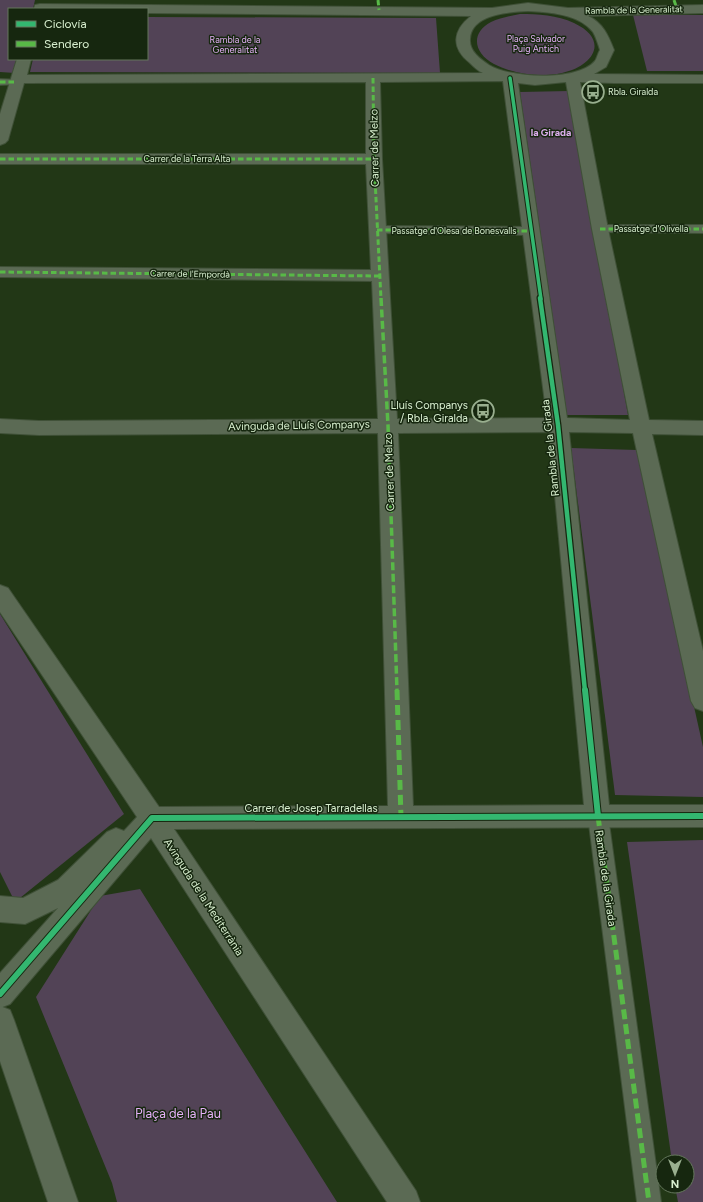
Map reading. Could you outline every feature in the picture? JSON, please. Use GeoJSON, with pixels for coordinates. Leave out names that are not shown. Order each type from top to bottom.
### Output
{"type":"FeatureCollection","features":[{"type":"Feature","properties":{"kind":"street"},"geometry":{"type":"LineString","coordinates":[[41,6],[378,5],[561,8],[584,19],[597,28],[605,39],[607,50],[603,60],[592,70],[574,77],[552,81],[531,81],[508,77],[486,70],[472,60],[464,49],[462,38],[466,28],[477,18],[495,7]]}},
{"type":"Feature","properties":{"kind":"street","name":"Rambla de la Generalitat"},"geometry":{"type":"LineString","coordinates":[[561,8],[676,5],[703,9]]}},
{"type":"Feature","properties":{"kind":"street"},"geometry":{"type":"LineString","coordinates":[[0,140],[24,60]]}},
{"type":"Feature","properties":{"kind":"street"},"geometry":{"type":"LineString","coordinates":[[0,82],[18,80],[508,77]]}},
{"type":"Feature","properties":{"kind":"street","name":"Rambla de la Girada"},"geometry":{"type":"LineString","coordinates":[[508,77],[532,231],[558,425],[598,816],[649,1202]]}},
{"type":"Feature","properties":{"kind":"street"},"geometry":{"type":"LineString","coordinates":[[574,77],[614,79],[703,79]]}},
{"type":"Feature","properties":{"kind":"street"},"geometry":{"type":"LineString","coordinates":[[574,77],[600,229],[641,427],[703,701]]}},
{"type":"Feature","properties":{"kind":"street","name":"Carrer de Melzo"},"geometry":{"type":"LineString","coordinates":[[374,78],[374,159],[388,425],[401,817]]}},
{"type":"Feature","properties":{"kind":"street","name":"Carrer de la Terra Alta"},"geometry":{"type":"LineString","coordinates":[[0,159],[374,159]]}},
{"type":"Feature","properties":{"kind":"street","name":"Passatge d'Olivella"},"geometry":{"type":"LineString","coordinates":[[600,229],[703,229]]}},
{"type":"Feature","properties":{"kind":"street","name":"Passatge d'Olesa de Bonesvalls"},"geometry":{"type":"LineString","coordinates":[[377,230],[532,231]]}},
{"type":"Feature","properties":{"kind":"street","name":"Carrer de l'Empordà"},"geometry":{"type":"LineString","coordinates":[[0,272],[379,276]]}},
{"type":"Feature","properties":{"kind":"street","name":"Avinguda de Lluís Companys"},"geometry":{"type":"LineString","coordinates":[[0,426],[39,428],[558,425],[703,428]]}},
{"type":"Feature","properties":{"kind":"street","name":"Avinguda de Lluís Companys"},"geometry":{"type":"LineString","coordinates":[[0,438],[39,428]]}},
{"type":"Feature","properties":{"kind":"street","name":"Avinguda de la Mediterrània"},"geometry":{"type":"LineString","coordinates":[[0,594],[149,814],[405,1202]]}},
{"type":"Feature","properties":{"kind":"street"},"geometry":{"type":"LineString","coordinates":[[0,909],[25,912],[67,889],[149,814]]}},
{"type":"Feature","properties":{"kind":"street"},"geometry":{"type":"LineString","coordinates":[[0,994],[149,814]]}},
{"type":"Feature","properties":{"kind":"street","name":"Carrer de Josep Tarradellas"},"geometry":{"type":"LineString","coordinates":[[149,814],[401,817],[703,816]]}},
{"type":"Feature","properties":{"kind":"street"},"geometry":{"type":"LineString","coordinates":[[0,1020],[63,1202]]}},
{"type":"Feature","properties":{"kind":"green space"},"geometry":{"type":"Polygon","coordinates":[[[0,0],[35,0],[33,8],[8,8],[8,60],[19,60],[15,73],[0,72],[0,0]]]}},
{"type":"Feature","properties":{"kind":"green space","name":"Plaça Salvador Puig Antich"},"geometry":{"type":"Polygon","coordinates":[[[520,14],[534,14],[561,18],[574,23],[585,30],[592,37],[594,52],[582,65],[573,70],[554,74],[536,75],[518,73],[494,64],[482,55],[479,49],[477,38],[480,32],[491,22],[520,14]]]}},
{"type":"Feature","properties":{"kind":"green space"},"geometry":{"type":"Polygon","coordinates":[[[633,15],[703,15],[703,71],[647,71],[633,15]]]}},
{"type":"Feature","properties":{"kind":"green space","name":"Rambla de la Generalitat"},"geometry":{"type":"Polygon","coordinates":[[[148,17],[436,18],[440,73],[30,72],[33,60],[148,60],[148,17]]]}},
{"type":"Feature","properties":{"kind":"green space"},"geometry":{"type":"Polygon","coordinates":[[[569,91],[628,415],[567,415],[520,92],[569,91]]]}},
{"type":"Feature","properties":{"kind":"green space"},"geometry":{"type":"Polygon","coordinates":[[[571,448],[637,450],[703,747],[703,797],[615,795],[571,448]]]}},
{"type":"Feature","properties":{"kind":"green space"},"geometry":{"type":"Polygon","coordinates":[[[0,614],[124,814],[15,902],[0,872],[0,614]]]}},
{"type":"Feature","properties":{"kind":"green space"},"geometry":{"type":"Polygon","coordinates":[[[703,840],[703,1202],[678,1202],[676,1194],[695,1194],[695,1154],[671,1154],[627,842],[703,840]]]}},
{"type":"Feature","properties":{"kind":"green space","name":"Plaça de la Pau"},"geometry":{"type":"Polygon","coordinates":[[[140,889],[337,1202],[117,1202],[112,1183],[36,997],[100,896],[140,889]]]}},
{"type":"Feature","properties":{"kind":"marked path"},"geometry":{"type":"LineString","coordinates":[[378,0],[379,10]]}},
{"type":"Feature","properties":{"kind":"marked path"},"geometry":{"type":"LineString","coordinates":[[674,0],[677,9]]}},
{"type":"Feature","properties":{"kind":"marked path"},"geometry":{"type":"LineString","coordinates":[[373,78],[374,159],[388,425],[401,817]]}},
{"type":"Feature","properties":{"kind":"marked path"},"geometry":{"type":"LineString","coordinates":[[0,82],[17,82]]}},
{"type":"Feature","properties":{"kind":"marked path"},"geometry":{"type":"LineString","coordinates":[[0,159],[374,159]]}},
{"type":"Feature","properties":{"kind":"marked path"},"geometry":{"type":"LineString","coordinates":[[600,229],[703,229]]}},
{"type":"Feature","properties":{"kind":"marked path"},"geometry":{"type":"LineString","coordinates":[[377,230],[532,231]]}},
{"type":"Feature","properties":{"kind":"marked path"},"geometry":{"type":"LineString","coordinates":[[0,272],[379,276]]}},
{"type":"Feature","properties":{"kind":"marked path"},"geometry":{"type":"LineString","coordinates":[[598,816],[649,1202]]}},
{"type":"Feature","properties":{"kind":"cycle path"},"geometry":{"type":"LineString","coordinates":[[510,78],[558,425],[598,816]]}},
{"type":"Feature","properties":{"kind":"cycle path"},"geometry":{"type":"LineString","coordinates":[[0,994],[152,818],[703,816]]}},
{"type":"Feature","properties":{"kind":"place","name":"Rbla. Giralda"},"geometry":{"type":"Point","coordinates":[593,92]}},
{"type":"Feature","properties":{"kind":"place","name":"Lluís Companys / Rbla. Giralda"},"geometry":{"type":"Point","coordinates":[483,411]}},
{"type":"Feature","properties":{"kind":"district","name":"la Girada"},"geometry":{"type":"Point","coordinates":[551,132]}}]}
